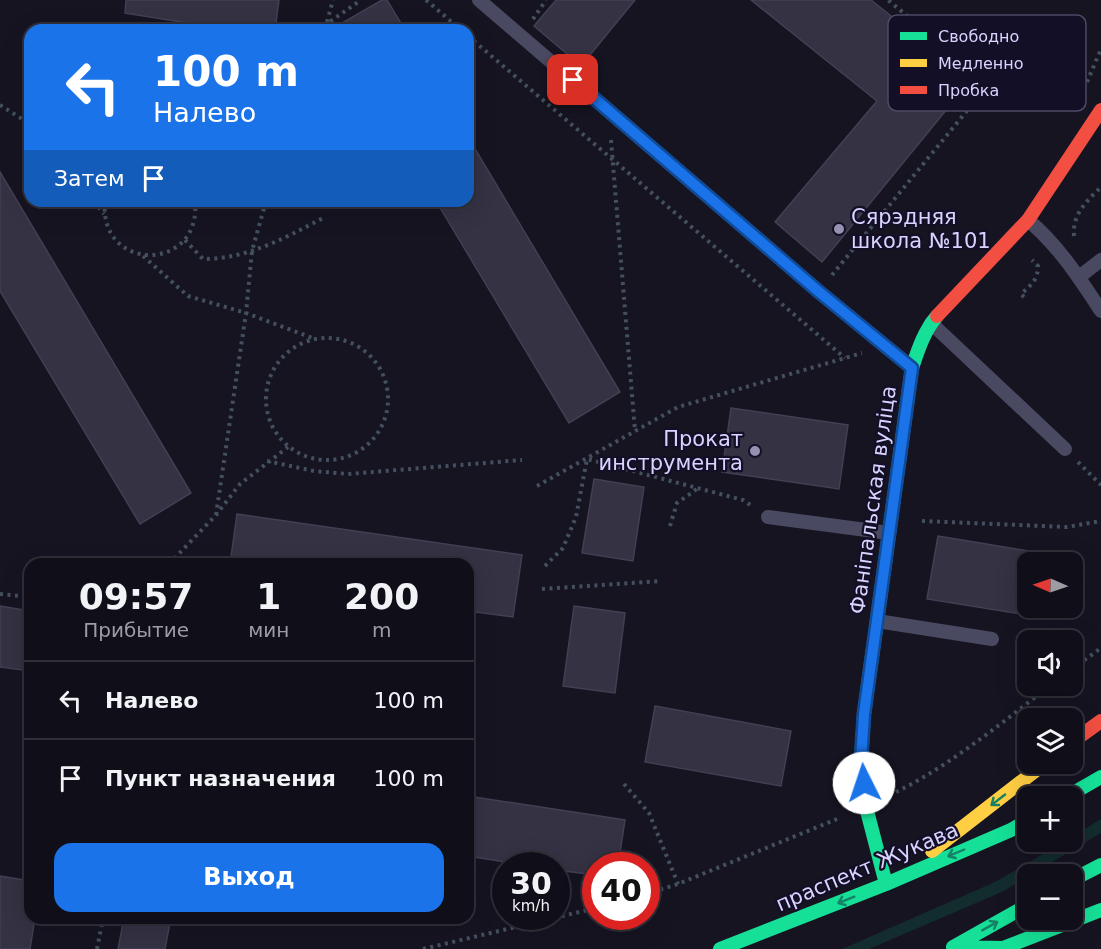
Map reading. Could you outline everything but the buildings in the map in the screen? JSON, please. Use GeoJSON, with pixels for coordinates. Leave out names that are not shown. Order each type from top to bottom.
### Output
{"type":"FeatureCollection","features":[{"type":"Feature","properties":{"kind":"main road","name":"Фаніпальская вуліца"},"geometry":{"type":"LineString","coordinates":[[886,884],[866,807],[861,760],[864,714],[912,368],[920,344],[931,323],[1028,220],[1101,110]]}},
{"type":"Feature","properties":{"kind":"main road"},"geometry":{"type":"LineString","coordinates":[[1083,734],[1101,721]]}},
{"type":"Feature","properties":{"kind":"main road"},"geometry":{"type":"LineString","coordinates":[[900,877],[1031,774]]}},
{"type":"Feature","properties":{"kind":"main road"},"geometry":{"type":"LineString","coordinates":[[1083,787],[1101,777]]}},
{"type":"Feature","properties":{"kind":"main road","name":"праспект Жукава"},"geometry":{"type":"LineString","coordinates":[[720,949],[886,884],[1017,826]]}},
{"type":"Feature","properties":{"kind":"main road"},"geometry":{"type":"LineString","coordinates":[[1083,874],[1101,865]]}},
{"type":"Feature","properties":{"kind":"main road"},"geometry":{"type":"LineString","coordinates":[[951,948],[1003,948],[1101,910]]}},
{"type":"Feature","properties":{"kind":"main road"},"geometry":{"type":"LineString","coordinates":[[951,948],[1017,911]]}},
{"type":"Feature","properties":{"kind":"lane"},"geometry":{"type":"LineString","coordinates":[[479,0],[818,291],[912,368]]}},
{"type":"Feature","properties":{"kind":"lane"},"geometry":{"type":"LineString","coordinates":[[1028,220],[1079,278],[1101,311]]}},
{"type":"Feature","properties":{"kind":"lane"},"geometry":{"type":"LineString","coordinates":[[1079,278],[1101,260]]}},
{"type":"Feature","properties":{"kind":"lane"},"geometry":{"type":"LineString","coordinates":[[931,323],[1065,449]]}},
{"type":"Feature","properties":{"kind":"lane"},"geometry":{"type":"LineString","coordinates":[[768,517],[889,534]]}},
{"type":"Feature","properties":{"kind":"lane"},"geometry":{"type":"LineString","coordinates":[[877,621],[992,639]]}},
{"type":"Feature","properties":{"kind":"path"},"geometry":{"type":"LineString","coordinates":[[327,23],[333,0]]}},
{"type":"Feature","properties":{"kind":"path"},"geometry":{"type":"LineString","coordinates":[[327,23],[361,0]]}},
{"type":"Feature","properties":{"kind":"path"},"geometry":{"type":"LineString","coordinates":[[426,0],[454,24]]}},
{"type":"Feature","properties":{"kind":"path"},"geometry":{"type":"LineString","coordinates":[[888,0],[906,15]]}},
{"type":"Feature","properties":{"kind":"path"},"geometry":{"type":"LineString","coordinates":[[474,41],[845,358]]}},
{"type":"Feature","properties":{"kind":"path"},"geometry":{"type":"LineString","coordinates":[[0,105],[24,120]]}},
{"type":"Feature","properties":{"kind":"path"},"geometry":{"type":"LineString","coordinates":[[818,291],[967,111]]}},
{"type":"Feature","properties":{"kind":"path"},"geometry":{"type":"LineString","coordinates":[[610,131],[635,431]]}},
{"type":"Feature","properties":{"kind":"path"},"geometry":{"type":"LineString","coordinates":[[1074,241],[1073,228],[1077,215],[1086,201],[1101,187]]}},
{"type":"Feature","properties":{"kind":"path"},"geometry":{"type":"LineString","coordinates":[[98,207],[104,214]]}},
{"type":"Feature","properties":{"kind":"path"},"geometry":{"type":"LineString","coordinates":[[105,207],[108,229],[116,242],[129,251],[143,256],[188,296],[246,313],[315,339],[342,341],[368,354],[380,368],[386,386],[387,405],[383,423],[373,439],[359,452],[342,459],[314,459],[288,447],[275,432],[268,414],[266,395],[270,375],[281,359],[297,346],[315,339]]}},
{"type":"Feature","properties":{"kind":"path"},"geometry":{"type":"LineString","coordinates":[[143,256],[166,253],[185,240],[193,227],[196,207]]}},
{"type":"Feature","properties":{"kind":"path"},"geometry":{"type":"LineString","coordinates":[[216,515],[246,313],[252,251],[264,209],[258,207]]}},
{"type":"Feature","properties":{"kind":"path"},"geometry":{"type":"LineString","coordinates":[[185,240],[203,259],[223,259],[252,251],[284,238],[323,218]]}},
{"type":"Feature","properties":{"kind":"path"},"geometry":{"type":"LineString","coordinates":[[537,486],[678,407],[886,346]]}},
{"type":"Feature","properties":{"kind":"path"},"geometry":{"type":"LineString","coordinates":[[175,558],[216,515],[240,484],[288,447]]}},
{"type":"Feature","properties":{"kind":"path"},"geometry":{"type":"LineString","coordinates":[[1065,449],[1101,485]]}},
{"type":"Feature","properties":{"kind":"path"},"geometry":{"type":"LineString","coordinates":[[587,459],[744,500],[768,517]]}},
{"type":"Feature","properties":{"kind":"path"},"geometry":{"type":"LineString","coordinates":[[545,566],[563,548],[576,518],[587,459]]}},
{"type":"Feature","properties":{"kind":"path"},"geometry":{"type":"LineString","coordinates":[[267,461],[314,471],[348,474],[522,460]]}},
{"type":"Feature","properties":{"kind":"path"},"geometry":{"type":"LineString","coordinates":[[670,526],[677,503],[698,488]]}},
{"type":"Feature","properties":{"kind":"path"},"geometry":{"type":"LineString","coordinates":[[942,521],[1067,527],[1101,521]]}},
{"type":"Feature","properties":{"kind":"path"},"geometry":{"type":"LineString","coordinates":[[542,589],[660,581]]}},
{"type":"Feature","properties":{"kind":"path"},"geometry":{"type":"LineString","coordinates":[[0,594],[24,596]]}},
{"type":"Feature","properties":{"kind":"path"},"geometry":{"type":"LineString","coordinates":[[1083,661],[1101,648]]}},
{"type":"Feature","properties":{"kind":"path"},"geometry":{"type":"LineString","coordinates":[[660,890],[866,807],[910,785],[1036,696]]}},
{"type":"Feature","properties":{"kind":"path"},"geometry":{"type":"LineString","coordinates":[[624,784],[649,813],[678,884]]}},
{"type":"Feature","properties":{"kind":"path"},"geometry":{"type":"LineString","coordinates":[[423,949],[582,911]]}},
{"type":"Feature","properties":{"kind":"path"},"geometry":{"type":"LineString","coordinates":[[97,949],[102,924]]}},
{"type":"Feature","properties":{"kind":"green space"},"geometry":{"type":"Polygon","coordinates":[[[1101,819],[1101,833],[1083,844],[1083,830],[1101,819]]]}},
{"type":"Feature","properties":{"kind":"green space"},"geometry":{"type":"Polygon","coordinates":[[[1047,852],[1069,852],[1049,864],[1026,864],[1047,852]]]}},
{"type":"Feature","properties":{"kind":"green space"},"geometry":{"type":"Polygon","coordinates":[[[1017,869],[1017,883],[1004,891],[869,949],[842,949],[995,882],[1017,869]]]}},
{"type":"Feature","properties":{"kind":"traffic: fast"},"geometry":{"type":"LineString","coordinates":[[886,884],[866,807],[861,760],[864,714],[912,368],[925,334],[937,316]]}},
{"type":"Feature","properties":{"kind":"traffic: fast"},"geometry":{"type":"LineString","coordinates":[[1083,787],[1101,777]]}},
{"type":"Feature","properties":{"kind":"traffic: fast"},"geometry":{"type":"LineString","coordinates":[[720,949],[886,884],[1017,826]]}},
{"type":"Feature","properties":{"kind":"traffic: fast"},"geometry":{"type":"LineString","coordinates":[[1083,874],[1101,865]]}},
{"type":"Feature","properties":{"kind":"traffic: fast"},"geometry":{"type":"LineString","coordinates":[[953,947],[1003,948],[1101,910]]}},
{"type":"Feature","properties":{"kind":"traffic: fast"},"geometry":{"type":"LineString","coordinates":[[953,947],[1017,911]]}},
{"type":"Feature","properties":{"kind":"traffic: slow"},"geometry":{"type":"LineString","coordinates":[[932,851],[1031,774]]}},
{"type":"Feature","properties":{"kind":"traffic: jam"},"geometry":{"type":"LineString","coordinates":[[937,316],[1028,220],[1101,110]]}},
{"type":"Feature","properties":{"kind":"traffic: jam"},"geometry":{"type":"LineString","coordinates":[[1083,734],[1101,721]]}},
{"type":"Feature","properties":{"kind":"place","name":"Сярэдняя школа №101"},"geometry":{"type":"Point","coordinates":[839,229]}},
{"type":"Feature","properties":{"kind":"place","name":"Прокат инструмента"},"geometry":{"type":"Point","coordinates":[755,451]}},
{"type":"Feature","properties":{"kind":"route"},"geometry":{"type":"LineString","coordinates":[[573,80],[818,291],[912,368],[864,714],[861,760],[864,783]]}}]}
